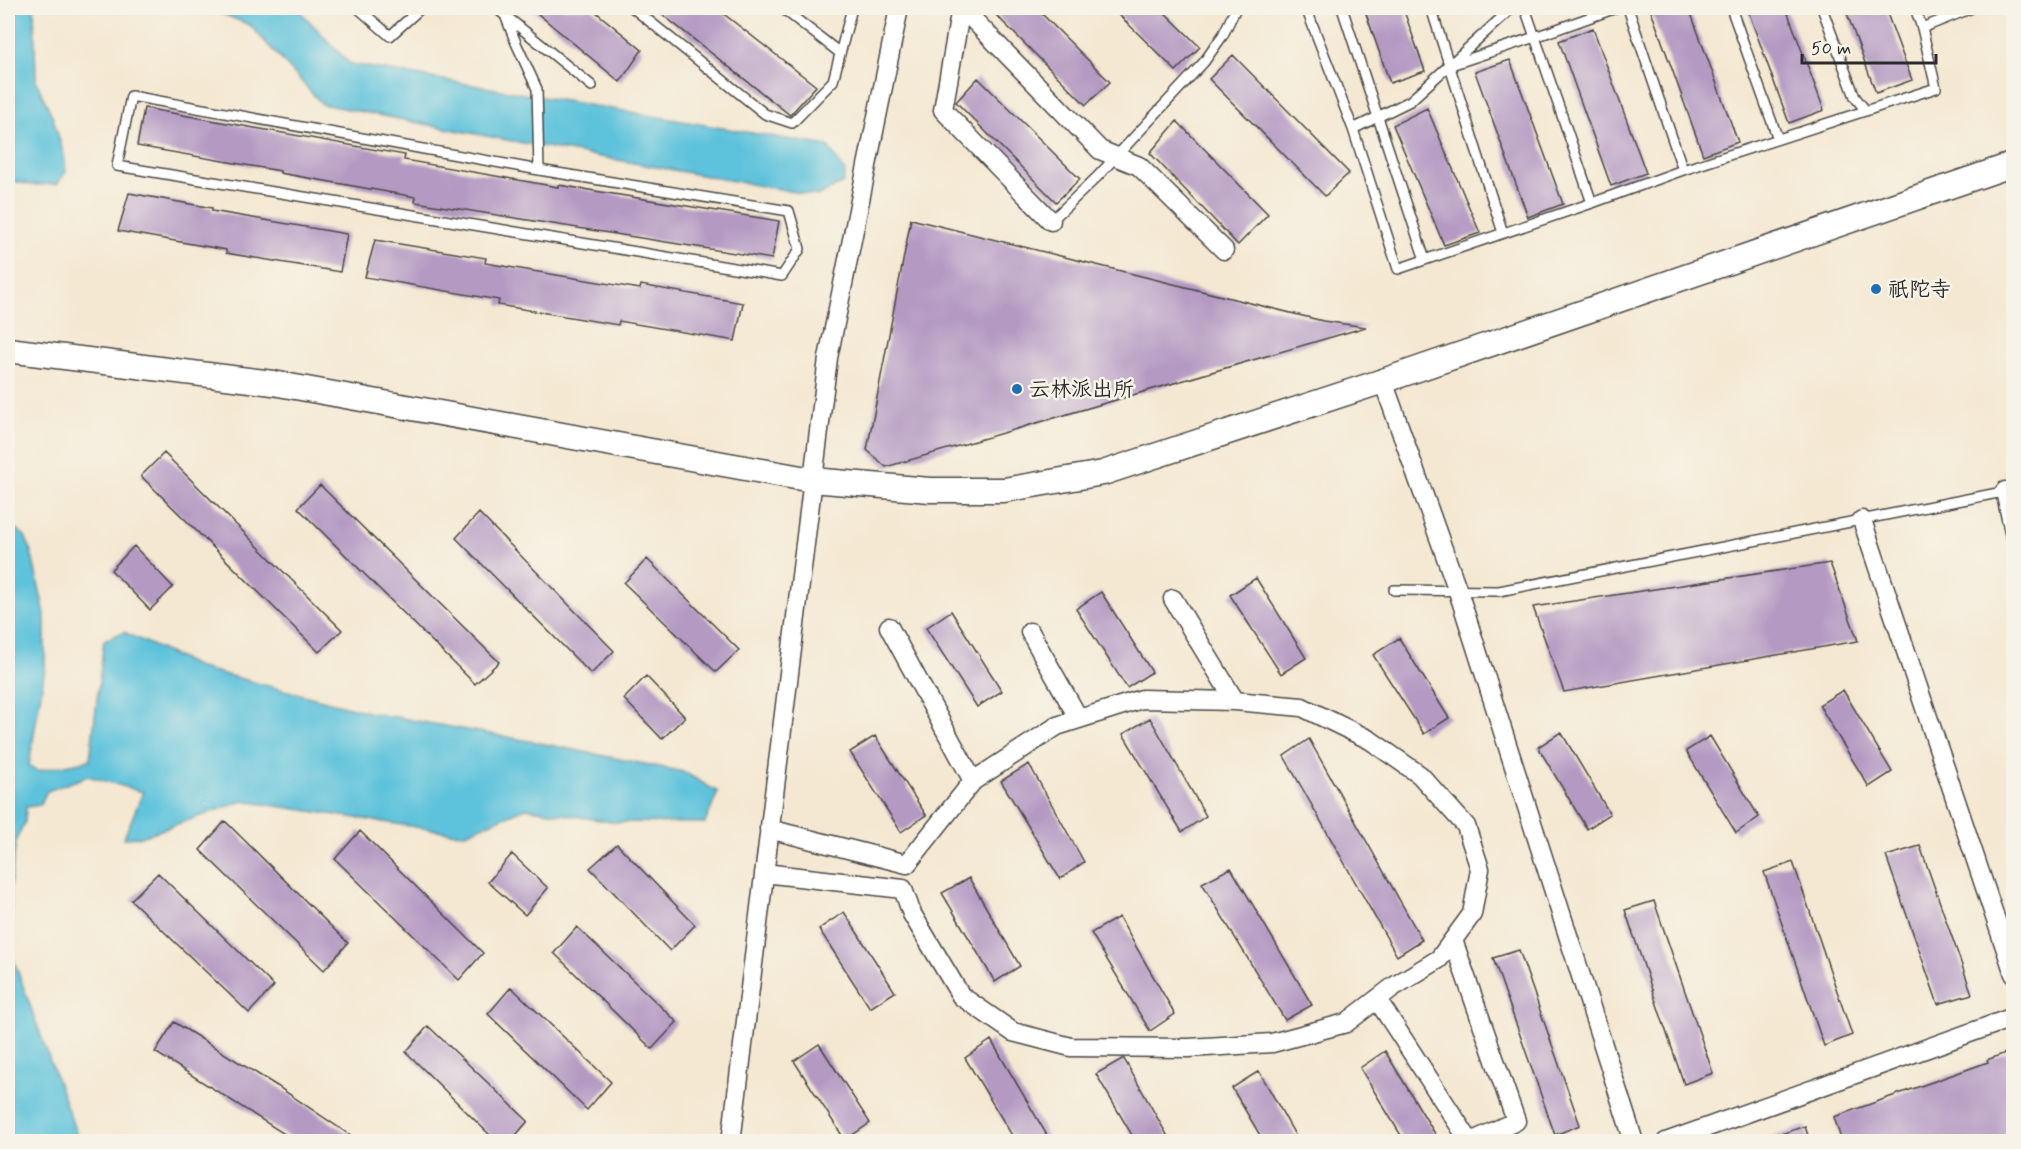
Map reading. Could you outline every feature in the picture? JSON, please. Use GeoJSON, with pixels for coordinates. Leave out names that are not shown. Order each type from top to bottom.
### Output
{"type":"FeatureCollection","features":[{"type":"Feature","properties":{"kind":"street"},"geometry":{"type":"LineString","coordinates":[[731,1142],[828,358],[899,8]]}},
{"type":"Feature","properties":{"kind":"street"},"geometry":{"type":"LineString","coordinates":[[961,8],[1100,150],[1139,166],[1224,250]]}},
{"type":"Feature","properties":{"kind":"street"},"geometry":{"type":"LineString","coordinates":[[961,8],[943,110],[1051,221]]}},
{"type":"Feature","properties":{"kind":"street"},"geometry":{"type":"LineString","coordinates":[[8,350],[273,383],[812,480],[930,490],[1004,490],[1103,473],[1383,381],[2013,164]]}},
{"type":"Feature","properties":{"kind":"street"},"geometry":{"type":"LineString","coordinates":[[1383,381],[1458,591],[1634,1142]]}},
{"type":"Feature","properties":{"kind":"street"},"geometry":{"type":"LineString","coordinates":[[2009,490],[2013,532]]}},
{"type":"Feature","properties":{"kind":"street"},"geometry":{"type":"LineString","coordinates":[[1862,520],[2013,974]]}},
{"type":"Feature","properties":{"kind":"street"},"geometry":{"type":"LineString","coordinates":[[1173,600],[1235,701]]}},
{"type":"Feature","properties":{"kind":"street"},"geometry":{"type":"LineString","coordinates":[[889,627],[973,781]]}},
{"type":"Feature","properties":{"kind":"street"},"geometry":{"type":"LineString","coordinates":[[1030,632],[1079,719]]}},
{"type":"Feature","properties":{"kind":"street"},"geometry":{"type":"LineString","coordinates":[[764,873],[903,889],[912,914],[961,996],[1013,1032],[1071,1047],[1190,1048],[1272,1043],[1346,1023],[1393,987],[1439,959],[1472,914],[1480,869],[1466,826],[1419,775],[1370,740],[1302,707],[1235,701],[1142,699],[1057,726],[973,781],[907,864],[770,829]]}},
{"type":"Feature","properties":{"kind":"street"},"geometry":{"type":"LineString","coordinates":[[1377,999],[1471,1142],[1516,1121],[1453,940]]}},
{"type":"Feature","properties":{"kind":"street"},"geometry":{"type":"LineString","coordinates":[[1666,1142],[2013,1017]]}},
{"type":"Feature","properties":{"kind":"lane"},"geometry":{"type":"LineString","coordinates":[[358,8],[390,36],[421,8]]}},
{"type":"Feature","properties":{"kind":"lane"},"geometry":{"type":"LineString","coordinates":[[496,8],[505,11],[592,86]]}},
{"type":"Feature","properties":{"kind":"lane"},"geometry":{"type":"LineString","coordinates":[[633,8],[765,114],[792,123],[832,81],[852,8]]}},
{"type":"Feature","properties":{"kind":"lane"},"geometry":{"type":"LineString","coordinates":[[782,8],[840,53]]}},
{"type":"Feature","properties":{"kind":"lane"},"geometry":{"type":"LineString","coordinates":[[1051,221],[1116,157],[1204,62],[1236,8]]}},
{"type":"Feature","properties":{"kind":"lane"},"geometry":{"type":"LineString","coordinates":[[1306,8],[1353,129],[1398,269],[1683,170],[1936,88],[1915,8]]}},
{"type":"Feature","properties":{"kind":"lane"},"geometry":{"type":"LineString","coordinates":[[1342,8],[1425,260]]}},
{"type":"Feature","properties":{"kind":"lane"},"geometry":{"type":"LineString","coordinates":[[1431,8],[1503,233]]}},
{"type":"Feature","properties":{"kind":"lane"},"geometry":{"type":"LineString","coordinates":[[1353,129],[1410,101],[1512,8]]}},
{"type":"Feature","properties":{"kind":"lane"},"geometry":{"type":"LineString","coordinates":[[1525,8],[1592,203]]}},
{"type":"Feature","properties":{"kind":"lane"},"geometry":{"type":"LineString","coordinates":[[1449,65],[1616,8]]}},
{"type":"Feature","properties":{"kind":"lane"},"geometry":{"type":"LineString","coordinates":[[1628,8],[1683,170]]}},
{"type":"Feature","properties":{"kind":"lane"},"geometry":{"type":"LineString","coordinates":[[1731,8],[1778,139]]}},
{"type":"Feature","properties":{"kind":"lane"},"geometry":{"type":"LineString","coordinates":[[1822,8],[1855,97],[1866,111]]}},
{"type":"Feature","properties":{"kind":"lane"},"geometry":{"type":"LineString","coordinates":[[1922,28],[1972,8]]}},
{"type":"Feature","properties":{"kind":"lane"},"geometry":{"type":"LineString","coordinates":[[505,11],[537,89],[539,170]]}},
{"type":"Feature","properties":{"kind":"lane"},"geometry":{"type":"LineString","coordinates":[[131,96],[539,170],[789,211],[800,249],[782,276],[117,166],[131,96]]}},
{"type":"Feature","properties":{"kind":"lane"},"geometry":{"type":"LineString","coordinates":[[1394,590],[1499,591],[2009,490]]}},
{"type":"Feature","properties":{"kind":"water"},"geometry":{"type":"Polygon","coordinates":[[[8,8],[34,8],[36,81],[53,118],[64,155],[66,172],[57,184],[32,185],[8,180],[8,8]]]}},
{"type":"Feature","properties":{"kind":"water"},"geometry":{"type":"Polygon","coordinates":[[[208,8],[297,8],[350,64],[828,146],[845,172],[843,183],[817,196],[322,104],[250,25],[208,8]]]}},
{"type":"Feature","properties":{"kind":"water"},"geometry":{"type":"Polygon","coordinates":[[[8,523],[25,536],[31,551],[45,614],[45,668],[29,765],[37,771],[90,760],[104,640],[124,632],[200,668],[372,713],[684,772],[718,792],[705,823],[611,822],[526,808],[463,834],[243,801],[141,837],[124,838],[143,792],[88,776],[47,791],[40,805],[26,807],[25,822],[16,840],[10,888],[13,958],[79,1141],[8,1141],[8,523]]]}},
{"type":"Feature","properties":{"kind":"building"},"geometry":{"type":"Polygon","coordinates":[[[531,8],[591,8],[642,50],[620,82],[531,8]]]}},
{"type":"Feature","properties":{"kind":"building"},"geometry":{"type":"Polygon","coordinates":[[[654,8],[716,8],[816,86],[790,115],[654,8]]]}},
{"type":"Feature","properties":{"kind":"building"},"geometry":{"type":"Polygon","coordinates":[[[989,8],[1036,8],[1110,82],[1086,105],[989,8]]]}},
{"type":"Feature","properties":{"kind":"building"},"geometry":{"type":"Polygon","coordinates":[[[1112,8],[1160,8],[1200,47],[1176,71],[1112,8]]]}},
{"type":"Feature","properties":{"kind":"building"},"geometry":{"type":"Polygon","coordinates":[[[1364,8],[1403,8],[1425,71],[1390,83],[1364,8]]]}},
{"type":"Feature","properties":{"kind":"building"},"geometry":{"type":"Polygon","coordinates":[[[1650,8],[1689,8],[1738,142],[1703,155],[1650,8]]]}},
{"type":"Feature","properties":{"kind":"building"},"geometry":{"type":"Polygon","coordinates":[[[1747,8],[1786,8],[1824,110],[1789,123],[1747,8]]]}},
{"type":"Feature","properties":{"kind":"building"},"geometry":{"type":"Polygon","coordinates":[[[1845,8],[1885,8],[1912,80],[1876,93],[1845,8]]]}},
{"type":"Feature","properties":{"kind":"building"},"geometry":{"type":"Polygon","coordinates":[[[1593,28],[1646,173],[1611,186],[1559,41],[1593,28]]]}},
{"type":"Feature","properties":{"kind":"building"},"geometry":{"type":"Polygon","coordinates":[[[1233,55],[1349,173],[1325,196],[1209,79],[1233,55]]]}},
{"type":"Feature","properties":{"kind":"building"},"geometry":{"type":"Polygon","coordinates":[[[1510,60],[1563,204],[1528,217],[1475,72],[1510,60]]]}},
{"type":"Feature","properties":{"kind":"building"},"geometry":{"type":"Polygon","coordinates":[[[978,78],[1080,179],[1056,202],[956,102],[978,78]]]}},
{"type":"Feature","properties":{"kind":"building"},"geometry":{"type":"Polygon","coordinates":[[[144,108],[405,155],[404,160],[558,187],[558,185],[779,221],[772,259],[415,202],[416,197],[137,146],[144,108]]]}},
{"type":"Feature","properties":{"kind":"building"},"geometry":{"type":"Polygon","coordinates":[[[1427,108],[1480,233],[1444,245],[1393,125],[1427,108]]]}},
{"type":"Feature","properties":{"kind":"building"},"geometry":{"type":"Polygon","coordinates":[[[1177,121],[1268,214],[1238,245],[1150,153],[1177,121]]]}},
{"type":"Feature","properties":{"kind":"building"},"geometry":{"type":"Polygon","coordinates":[[[129,193],[212,208],[212,211],[347,234],[340,272],[226,253],[226,250],[118,231],[129,193]]]}},
{"type":"Feature","properties":{"kind":"building","name":"云林派出所"},"geometry":{"type":"Polygon","coordinates":[[[911,219],[1323,321],[1366,327],[886,467],[867,450],[911,219]]]}},
{"type":"Feature","properties":{"kind":"building"},"geometry":{"type":"Polygon","coordinates":[[[375,240],[486,258],[485,263],[640,289],[641,285],[743,303],[735,341],[619,321],[618,325],[498,305],[499,300],[365,277],[375,240]]]}},
{"type":"Feature","properties":{"kind":"building"},"geometry":{"type":"Polygon","coordinates":[[[164,453],[342,630],[319,652],[141,476],[164,453]]]}},
{"type":"Feature","properties":{"kind":"building"},"geometry":{"type":"Polygon","coordinates":[[[320,485],[499,662],[475,684],[298,508],[320,485]]]}},
{"type":"Feature","properties":{"kind":"building"},"geometry":{"type":"Polygon","coordinates":[[[479,513],[614,651],[591,674],[456,538],[479,513]]]}},
{"type":"Feature","properties":{"kind":"building"},"geometry":{"type":"Polygon","coordinates":[[[134,546],[173,587],[150,610],[111,570],[134,546]]]}},
{"type":"Feature","properties":{"kind":"building"},"geometry":{"type":"Polygon","coordinates":[[[647,559],[739,650],[716,672],[624,583],[647,559]]]}},
{"type":"Feature","properties":{"kind":"building"},"geometry":{"type":"Polygon","coordinates":[[[1830,563],[1858,641],[1564,692],[1533,607],[1830,563]]]}},
{"type":"Feature","properties":{"kind":"building"},"geometry":{"type":"Polygon","coordinates":[[[1256,578],[1306,658],[1281,674],[1230,595],[1256,578]]]}},
{"type":"Feature","properties":{"kind":"building"},"geometry":{"type":"Polygon","coordinates":[[[1101,592],[1152,672],[1127,688],[1076,609],[1101,592]]]}},
{"type":"Feature","properties":{"kind":"building"},"geometry":{"type":"Polygon","coordinates":[[[951,611],[1002,691],[977,707],[926,628],[951,611]]]}},
{"type":"Feature","properties":{"kind":"building"},"geometry":{"type":"Polygon","coordinates":[[[1399,638],[1449,718],[1424,734],[1373,655],[1399,638]]]}},
{"type":"Feature","properties":{"kind":"building"},"geometry":{"type":"Polygon","coordinates":[[[646,676],[685,717],[662,739],[624,699],[646,676]]]}},
{"type":"Feature","properties":{"kind":"building"},"geometry":{"type":"Polygon","coordinates":[[[1843,690],[1892,772],[1869,787],[1819,705],[1843,690]]]}},
{"type":"Feature","properties":{"kind":"building"},"geometry":{"type":"Polygon","coordinates":[[[1150,718],[1206,816],[1182,832],[1123,734],[1150,718]]]}},
{"type":"Feature","properties":{"kind":"building"},"geometry":{"type":"Polygon","coordinates":[[[1561,732],[1610,814],[1587,829],[1538,747],[1561,732]]]}},
{"type":"Feature","properties":{"kind":"building"},"geometry":{"type":"Polygon","coordinates":[[[875,736],[926,815],[901,832],[850,752],[875,736]]]}},
{"type":"Feature","properties":{"kind":"building"},"geometry":{"type":"Polygon","coordinates":[[[1710,736],[1759,817],[1736,833],[1686,751],[1710,736]]]}},
{"type":"Feature","properties":{"kind":"building"},"geometry":{"type":"Polygon","coordinates":[[[1309,739],[1422,940],[1397,956],[1284,756],[1309,739]]]}},
{"type":"Feature","properties":{"kind":"building"},"geometry":{"type":"Polygon","coordinates":[[[1029,764],[1084,862],[1060,879],[1001,781],[1029,764]]]}},
{"type":"Feature","properties":{"kind":"building"},"geometry":{"type":"Polygon","coordinates":[[[225,821],[348,943],[324,970],[200,850],[225,821]]]}},
{"type":"Feature","properties":{"kind":"building"},"geometry":{"type":"Polygon","coordinates":[[[360,831],[483,953],[459,980],[335,859],[360,831]]]}},
{"type":"Feature","properties":{"kind":"building"},"geometry":{"type":"Polygon","coordinates":[[[617,844],[695,925],[670,951],[590,868],[617,844]]]}},
{"type":"Feature","properties":{"kind":"building"},"geometry":{"type":"Polygon","coordinates":[[[1920,846],[1972,994],[1938,1004],[1886,856],[1920,846]]]}},
{"type":"Feature","properties":{"kind":"building"},"geometry":{"type":"Polygon","coordinates":[[[512,854],[548,888],[525,915],[488,882],[512,854]]]}},
{"type":"Feature","properties":{"kind":"building"},"geometry":{"type":"Polygon","coordinates":[[[1793,862],[1852,1035],[1824,1046],[1764,872],[1793,862]]]}},
{"type":"Feature","properties":{"kind":"building"},"geometry":{"type":"Polygon","coordinates":[[[1231,868],[1312,1005],[1285,1020],[1202,883],[1231,868]]]}},
{"type":"Feature","properties":{"kind":"building"},"geometry":{"type":"Polygon","coordinates":[[[158,873],[274,986],[249,1013],[131,900],[158,873]]]}},
{"type":"Feature","properties":{"kind":"building"},"geometry":{"type":"Polygon","coordinates":[[[969,878],[1020,966],[995,982],[942,893],[969,878]]]}},
{"type":"Feature","properties":{"kind":"building"},"geometry":{"type":"Polygon","coordinates":[[[1654,901],[1713,1073],[1684,1084],[1625,910],[1654,901]]]}},
{"type":"Feature","properties":{"kind":"building"},"geometry":{"type":"Polygon","coordinates":[[[844,912],[895,992],[870,1008],[819,929],[844,912]]]}},
{"type":"Feature","properties":{"kind":"building"},"geometry":{"type":"Polygon","coordinates":[[[1119,917],[1175,1014],[1150,1031],[1091,933],[1119,917]]]}},
{"type":"Feature","properties":{"kind":"building"},"geometry":{"type":"Polygon","coordinates":[[[577,927],[677,1022],[652,1049],[554,953],[577,927]]]}},
{"type":"Feature","properties":{"kind":"building"},"geometry":{"type":"Polygon","coordinates":[[[1519,950],[1580,1125],[1555,1135],[1493,958],[1519,950]]]}},
{"type":"Feature","properties":{"kind":"building"},"geometry":{"type":"Polygon","coordinates":[[[511,987],[611,1082],[587,1110],[488,1014],[511,987]]]}},
{"type":"Feature","properties":{"kind":"building"},"geometry":{"type":"Polygon","coordinates":[[[174,1022],[277,1086],[360,1142],[297,1142],[155,1052],[174,1022]]]}},
{"type":"Feature","properties":{"kind":"building"},"geometry":{"type":"Polygon","coordinates":[[[428,1026],[528,1121],[510,1142],[497,1142],[406,1052],[428,1026]]]}},
{"type":"Feature","properties":{"kind":"building"},"geometry":{"type":"Polygon","coordinates":[[[991,1040],[1051,1142],[1016,1142],[965,1058],[991,1040]]]}},
{"type":"Feature","properties":{"kind":"building"},"geometry":{"type":"Polygon","coordinates":[[[819,1044],[870,1123],[845,1140],[794,1061],[819,1044]]]}},
{"type":"Feature","properties":{"kind":"building"},"geometry":{"type":"Polygon","coordinates":[[[2013,1050],[2013,1142],[1842,1142],[1834,1117],[1988,1062],[1987,1060],[2013,1050]]]}},
{"type":"Feature","properties":{"kind":"building"},"geometry":{"type":"Polygon","coordinates":[[[1385,1051],[1440,1142],[1405,1142],[1360,1068],[1385,1051]]]}},
{"type":"Feature","properties":{"kind":"building"},"geometry":{"type":"Polygon","coordinates":[[[1122,1059],[1171,1142],[1136,1142],[1096,1074],[1122,1059]]]}},
{"type":"Feature","properties":{"kind":"building"},"geometry":{"type":"Polygon","coordinates":[[[1259,1071],[1299,1142],[1264,1142],[1232,1088],[1259,1071]]]}},
{"type":"Feature","properties":{"kind":"building"},"geometry":{"type":"Polygon","coordinates":[[[1805,1126],[1810,1142],[1767,1142],[1766,1139],[1805,1126]]]}},
{"type":"Feature","properties":{"kind":"place","name":"祇陀寺"},"geometry":{"type":"Point","coordinates":[1876,289]}},
{"type":"Feature","properties":{"kind":"place","name":"云林派出所"},"geometry":{"type":"Point","coordinates":[1017,389]}}]}
